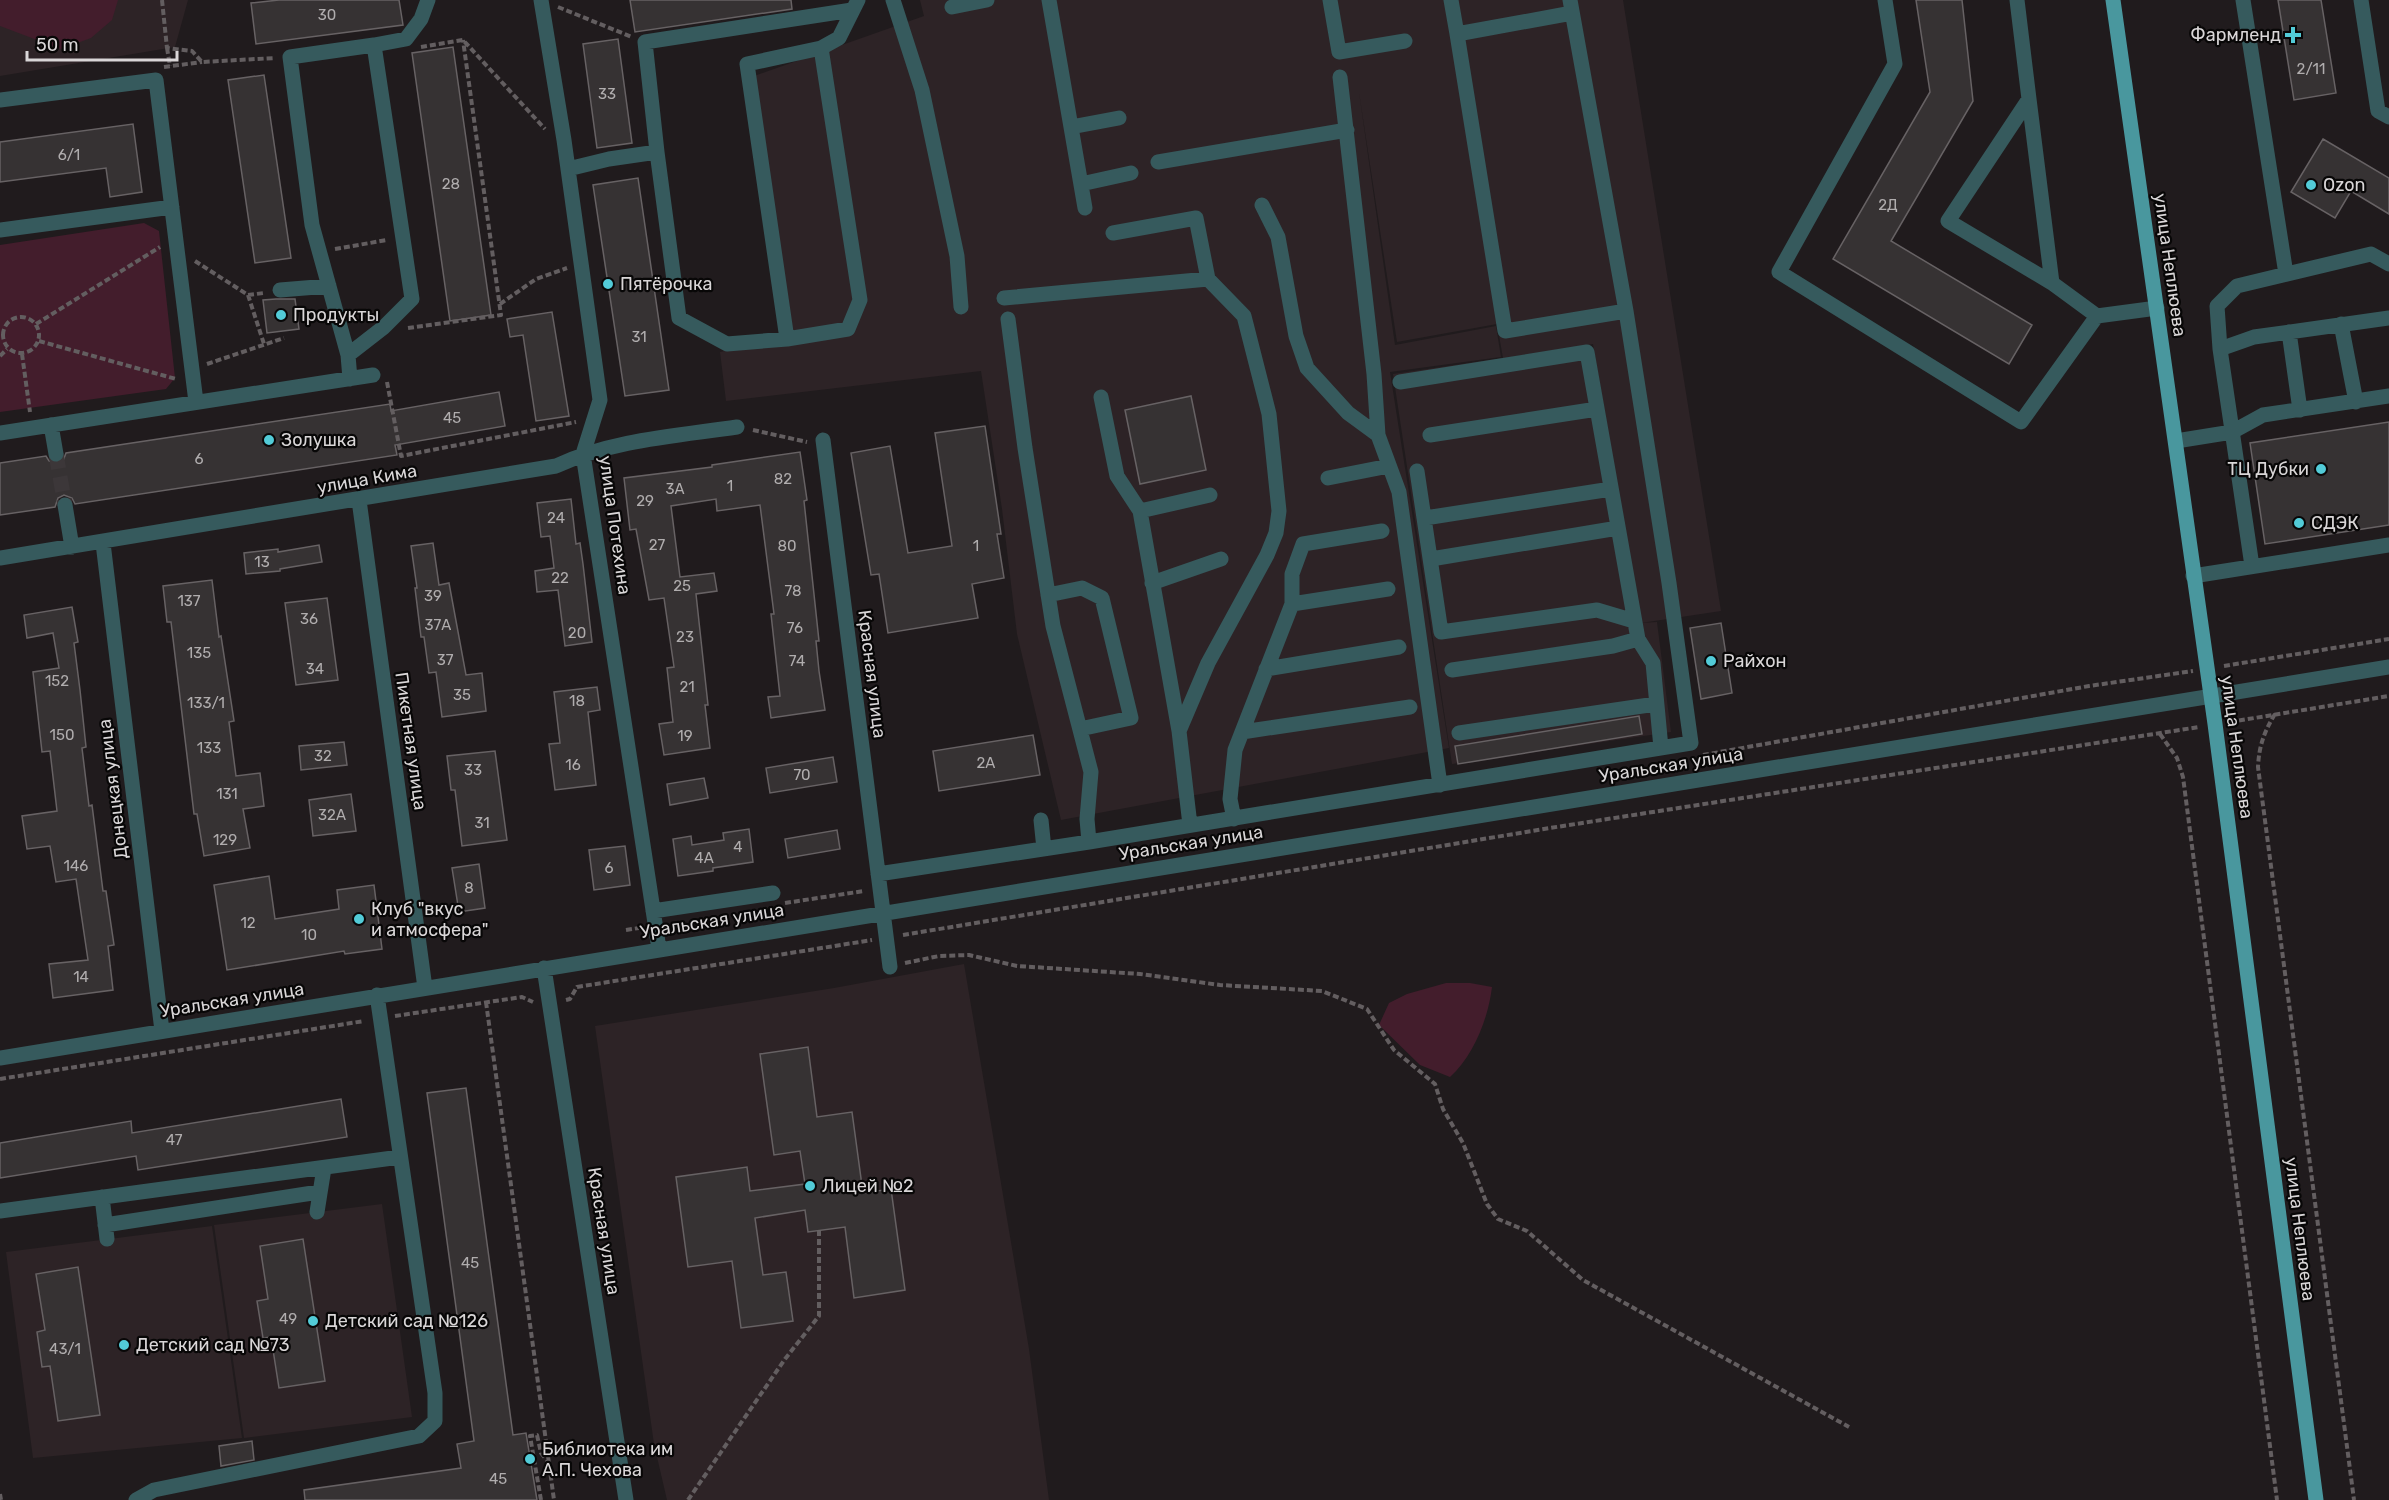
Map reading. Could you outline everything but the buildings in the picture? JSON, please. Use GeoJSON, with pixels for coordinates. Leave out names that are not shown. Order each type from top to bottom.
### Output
{"type":"FeatureCollection","features":[{"type":"Feature","properties":{"kind":"main road","name":"улица Неплюева"},"geometry":{"type":"LineString","coordinates":[[2113,0],[2215,724],[2316,1500]]}},
{"type":"Feature","properties":{"kind":"street"},"geometry":{"type":"LineString","coordinates":[[350,379],[348,355],[312,225],[290,57],[406,39],[421,19],[428,0]]}},
{"type":"Feature","properties":{"kind":"street"},"geometry":{"type":"LineString","coordinates":[[893,0],[922,90],[957,256],[961,307]]}},
{"type":"Feature","properties":{"kind":"street"},"geometry":{"type":"LineString","coordinates":[[1049,0],[1085,208]]}},
{"type":"Feature","properties":{"kind":"street"},"geometry":{"type":"LineString","coordinates":[[1330,0],[1339,52],[1405,41]]}},
{"type":"Feature","properties":{"kind":"street"},"geometry":{"type":"LineString","coordinates":[[1452,0],[1505,331],[1626,311]]}},
{"type":"Feature","properties":{"kind":"street"},"geometry":{"type":"LineString","coordinates":[[1885,0],[1895,64],[1779,272],[2021,422],[2097,316]]}},
{"type":"Feature","properties":{"kind":"street"},"geometry":{"type":"LineString","coordinates":[[2017,0],[2052,283]]}},
{"type":"Feature","properties":{"kind":"street"},"geometry":{"type":"LineString","coordinates":[[2243,0],[2286,274]]}},
{"type":"Feature","properties":{"kind":"street"},"geometry":{"type":"LineString","coordinates":[[2361,0],[2378,111],[2389,117]]}},
{"type":"Feature","properties":{"kind":"street"},"geometry":{"type":"LineString","coordinates":[[952,8],[980,1]]}},
{"type":"Feature","properties":{"kind":"street","name":"улица Потехина"},"geometry":{"type":"LineString","coordinates":[[548,3],[564,140],[600,400],[583,453],[659,949]]}},
{"type":"Feature","properties":{"kind":"street"},"geometry":{"type":"LineString","coordinates":[[821,48],[860,300],[848,329],[787,339],[727,344],[679,318],[645,42],[855,5]]}},
{"type":"Feature","properties":{"kind":"street"},"geometry":{"type":"LineString","coordinates":[[787,339],[747,64],[821,48],[839,38],[855,5]]}},
{"type":"Feature","properties":{"kind":"street"},"geometry":{"type":"LineString","coordinates":[[878,874],[1234,819],[1690,743],[1669,583],[1626,311],[1571,7],[1457,34]]}},
{"type":"Feature","properties":{"kind":"street"},"geometry":{"type":"LineString","coordinates":[[348,355],[384,327],[412,299],[375,45]]}},
{"type":"Feature","properties":{"kind":"street"},"geometry":{"type":"LineString","coordinates":[[1340,77],[1374,374],[1378,435],[1399,492],[1440,785]]}},
{"type":"Feature","properties":{"kind":"street"},"geometry":{"type":"LineString","coordinates":[[0,100],[156,81],[196,402]]}},
{"type":"Feature","properties":{"kind":"street"},"geometry":{"type":"LineString","coordinates":[[2029,99],[1948,221],[2052,283],[2097,316],[2157,308]]}},
{"type":"Feature","properties":{"kind":"street"},"geometry":{"type":"LineString","coordinates":[[1071,127],[1119,118]]}},
{"type":"Feature","properties":{"kind":"street"},"geometry":{"type":"LineString","coordinates":[[1158,162],[1347,130]]}},
{"type":"Feature","properties":{"kind":"street"},"geometry":{"type":"LineString","coordinates":[[568,168],[657,152]]}},
{"type":"Feature","properties":{"kind":"street"},"geometry":{"type":"LineString","coordinates":[[1081,184],[1131,173]]}},
{"type":"Feature","properties":{"kind":"street"},"geometry":{"type":"LineString","coordinates":[[1262,206],[1278,237],[1296,336],[1307,368],[1348,413],[1378,435]]}},
{"type":"Feature","properties":{"kind":"street"},"geometry":{"type":"LineString","coordinates":[[0,230],[172,207]]}},
{"type":"Feature","properties":{"kind":"street"},"geometry":{"type":"LineString","coordinates":[[1113,233],[1196,218],[1208,279],[1244,316],[1269,414],[1279,511],[1276,532],[1267,555],[1208,663],[1179,731]]}},
{"type":"Feature","properties":{"kind":"street"},"geometry":{"type":"LineString","coordinates":[[2252,567],[2220,349],[2217,306],[2237,286],[2286,274],[2371,254],[2389,264]]}},
{"type":"Feature","properties":{"kind":"street"},"geometry":{"type":"LineString","coordinates":[[1004,298],[1208,279]]}},
{"type":"Feature","properties":{"kind":"street"},"geometry":{"type":"LineString","coordinates":[[280,290],[329,286]]}},
{"type":"Feature","properties":{"kind":"street"},"geometry":{"type":"LineString","coordinates":[[2220,349],[2254,337],[2389,318]]}},
{"type":"Feature","properties":{"kind":"street"},"geometry":{"type":"LineString","coordinates":[[1008,319],[1016,387],[1053,626],[1091,772],[1087,819],[1089,842]]}},
{"type":"Feature","properties":{"kind":"street"},"geometry":{"type":"LineString","coordinates":[[2341,324],[2356,402]]}},
{"type":"Feature","properties":{"kind":"street"},"geometry":{"type":"LineString","coordinates":[[2289,332],[2300,410]]}},
{"type":"Feature","properties":{"kind":"street"},"geometry":{"type":"LineString","coordinates":[[1400,382],[1587,352],[1634,621],[1638,639],[1653,663],[1661,748]]}},
{"type":"Feature","properties":{"kind":"street"},"geometry":{"type":"LineString","coordinates":[[0,433],[373,375]]}},
{"type":"Feature","properties":{"kind":"street"},"geometry":{"type":"LineString","coordinates":[[2176,441],[2232,432],[2263,415],[2389,396]]}},
{"type":"Feature","properties":{"kind":"street"},"geometry":{"type":"LineString","coordinates":[[1101,397],[1117,476],[1140,511],[1179,731],[1190,825]]}},
{"type":"Feature","properties":{"kind":"street"},"geometry":{"type":"LineString","coordinates":[[1430,435],[1597,409]]}},
{"type":"Feature","properties":{"kind":"street"},"geometry":{"type":"LineString","coordinates":[[51,425],[56,454]]}},
{"type":"Feature","properties":{"kind":"street","name":"улица Кима"},"geometry":{"type":"LineString","coordinates":[[0,558],[103,543],[556,466],[583,453],[737,427]]}},
{"type":"Feature","properties":{"kind":"street","name":"Красная улица"},"geometry":{"type":"LineString","coordinates":[[823,440],[890,967]]}},
{"type":"Feature","properties":{"kind":"street"},"geometry":{"type":"LineString","coordinates":[[1328,478],[1389,466]]}},
{"type":"Feature","properties":{"kind":"street"},"geometry":{"type":"LineString","coordinates":[[1417,471],[1441,632],[1597,610],[1634,621]]}},
{"type":"Feature","properties":{"kind":"street"},"geometry":{"type":"LineString","coordinates":[[1425,518],[1611,489]]}},
{"type":"Feature","properties":{"kind":"street"},"geometry":{"type":"LineString","coordinates":[[1140,511],[1210,495]]}},
{"type":"Feature","properties":{"kind":"street","name":"Пикетная улица"},"geometry":{"type":"LineString","coordinates":[[359,500],[425,987]]}},
{"type":"Feature","properties":{"kind":"street"},"geometry":{"type":"LineString","coordinates":[[65,506],[72,547]]}},
{"type":"Feature","properties":{"kind":"street"},"geometry":{"type":"LineString","coordinates":[[1431,559],[1618,528]]}},
{"type":"Feature","properties":{"kind":"street"},"geometry":{"type":"LineString","coordinates":[[1234,819],[1230,799],[1235,750],[1292,604],[1292,574],[1303,544],[1382,531]]}},
{"type":"Feature","properties":{"kind":"street","name":"Донецкая улица"},"geometry":{"type":"LineString","coordinates":[[103,543],[162,1031]]}},
{"type":"Feature","properties":{"kind":"street"},"geometry":{"type":"LineString","coordinates":[[2193,576],[2389,545]]}},
{"type":"Feature","properties":{"kind":"street"},"geometry":{"type":"LineString","coordinates":[[1152,583],[1221,559]]}},
{"type":"Feature","properties":{"kind":"street"},"geometry":{"type":"LineString","coordinates":[[1048,595],[1082,588],[1101,598],[1131,718],[1080,729]]}},
{"type":"Feature","properties":{"kind":"street"},"geometry":{"type":"LineString","coordinates":[[1292,604],[1388,589]]}},
{"type":"Feature","properties":{"kind":"street"},"geometry":{"type":"LineString","coordinates":[[1452,670],[1614,646],[1638,639]]}},
{"type":"Feature","properties":{"kind":"street"},"geometry":{"type":"LineString","coordinates":[[1266,669],[1399,647]]}},
{"type":"Feature","properties":{"kind":"street","name":"Уральская улица"},"geometry":{"type":"LineString","coordinates":[[0,1058],[2389,667]]}},
{"type":"Feature","properties":{"kind":"street"},"geometry":{"type":"LineString","coordinates":[[1459,733],[1656,704]]}},
{"type":"Feature","properties":{"kind":"street"},"geometry":{"type":"LineString","coordinates":[[1242,732],[1410,707]]}},
{"type":"Feature","properties":{"kind":"street"},"geometry":{"type":"LineString","coordinates":[[1041,820],[1044,849]]}},
{"type":"Feature","properties":{"kind":"street"},"geometry":{"type":"LineString","coordinates":[[653,911],[772,893]]}},
{"type":"Feature","properties":{"kind":"street","name":"Красная улица"},"geometry":{"type":"LineString","coordinates":[[544,968],[626,1500]]}},
{"type":"Feature","properties":{"kind":"street"},"geometry":{"type":"LineString","coordinates":[[136,1500],[154,1490],[419,1436],[435,1421],[435,1393],[377,995]]}},
{"type":"Feature","properties":{"kind":"street"},"geometry":{"type":"LineString","coordinates":[[0,1211],[400,1157]]}},
{"type":"Feature","properties":{"kind":"street"},"geometry":{"type":"LineString","coordinates":[[316,1212],[324,1168]]}},
{"type":"Feature","properties":{"kind":"street"},"geometry":{"type":"LineString","coordinates":[[102,1197],[106,1232],[319,1192]]}},
{"type":"Feature","properties":{"kind":"path"},"geometry":{"type":"LineString","coordinates":[[162,0],[170,66],[290,57]]}},
{"type":"Feature","properties":{"kind":"path"},"geometry":{"type":"LineString","coordinates":[[548,3],[645,42]]}},
{"type":"Feature","properties":{"kind":"path"},"geometry":{"type":"LineString","coordinates":[[406,39],[408,50],[463,40]]}},
{"type":"Feature","properties":{"kind":"path"},"geometry":{"type":"LineString","coordinates":[[463,40],[556,141],[564,140]]}},
{"type":"Feature","properties":{"kind":"path"},"geometry":{"type":"LineString","coordinates":[[384,327],[403,329],[501,315],[463,40]]}},
{"type":"Feature","properties":{"kind":"path"},"geometry":{"type":"LineString","coordinates":[[167,48],[192,51],[202,62]]}},
{"type":"Feature","properties":{"kind":"path"},"geometry":{"type":"LineString","coordinates":[[320,252],[403,237]]}},
{"type":"Feature","properties":{"kind":"path"},"geometry":{"type":"LineString","coordinates":[[36,324],[176,244],[248,295],[264,344]]}},
{"type":"Feature","properties":{"kind":"path"},"geometry":{"type":"LineString","coordinates":[[500,304],[536,279],[581,264]]}},
{"type":"Feature","properties":{"kind":"path"},"geometry":{"type":"LineString","coordinates":[[248,295],[280,290]]}},
{"type":"Feature","properties":{"kind":"path"},"geometry":{"type":"LineString","coordinates":[[18,317],[28,318],[36,324],[39,340],[33,350],[22,354],[7,349],[1,330],[8,321],[18,317]]}},
{"type":"Feature","properties":{"kind":"path"},"geometry":{"type":"LineString","coordinates":[[39,340],[193,376],[264,344],[284,338]]}},
{"type":"Feature","properties":{"kind":"path"},"geometry":{"type":"LineString","coordinates":[[0,356],[7,349]]}},
{"type":"Feature","properties":{"kind":"path"},"geometry":{"type":"LineString","coordinates":[[22,354],[32,428]]}},
{"type":"Feature","properties":{"kind":"path"},"geometry":{"type":"LineString","coordinates":[[373,375],[385,370],[401,456],[595,418]]}},
{"type":"Feature","properties":{"kind":"path"},"geometry":{"type":"LineString","coordinates":[[737,427],[806,442]]}},
{"type":"Feature","properties":{"kind":"path"},"geometry":{"type":"LineString","coordinates":[[0,1079],[486,1002],[522,997],[537,1004],[570,999],[577,987],[1550,828],[2389,696]]}},
{"type":"Feature","properties":{"kind":"path"},"geometry":{"type":"LineString","coordinates":[[2275,714],[2263,735],[2259,748],[2258,767],[2354,1500]]}},
{"type":"Feature","properties":{"kind":"path"},"geometry":{"type":"LineString","coordinates":[[2159,733],[2177,758],[2183,777],[2277,1500]]}},
{"type":"Feature","properties":{"kind":"path"},"geometry":{"type":"LineString","coordinates":[[890,967],[939,956],[969,955],[1017,966],[1140,974],[1220,985],[1322,991],[1367,1009],[1394,1050],[1435,1084],[1443,1109],[1463,1143],[1486,1204],[1498,1219],[1527,1231],[1583,1280],[1849,1427]]}},
{"type":"Feature","properties":{"kind":"path"},"geometry":{"type":"LineString","coordinates":[[486,1002],[554,1500]]}},
{"type":"Feature","properties":{"kind":"path"},"geometry":{"type":"LineString","coordinates":[[688,1500],[785,1359],[819,1316],[819,1231]]}},
{"type":"Feature","properties":{"kind":"path"},"geometry":{"type":"LineString","coordinates":[[541,1500],[530,1436],[537,1435],[540,1453],[550,1463]]}},
{"type":"Feature","properties":{"kind":"path"},"geometry":{"type":"LineString","coordinates":[[0,1494],[1,1500]]}},
{"type":"Feature","properties":{"kind":"shaded area"},"geometry":{"type":"Polygon","coordinates":[[[0,0],[188,0],[175,47],[0,76],[0,0]]]}},
{"type":"Feature","properties":{"kind":"shaded area"},"geometry":{"type":"Polygon","coordinates":[[[0,0],[118,0],[112,20],[91,38],[61,49],[0,26],[0,0]]]}},
{"type":"Feature","properties":{"kind":"shaded area"},"geometry":{"type":"Polygon","coordinates":[[[920,0],[1623,0],[1721,611],[1641,623],[1657,622],[1671,732],[1452,764],[1393,374],[1503,358],[1497,324],[1397,342],[1359,92],[1395,345],[1496,326],[1501,357],[1390,372],[1449,748],[1061,820],[1017,634],[1002,509],[981,371],[726,401],[720,352],[789,338],[754,76],[924,16],[920,0]],[[1593,344],[1511,357],[1591,346],[1620,502],[1593,344]]]}},
{"type":"Feature","properties":{"kind":"shaded area"},"geometry":{"type":"Polygon","coordinates":[[[144,223],[159,231],[175,378],[166,389],[0,412],[0,245],[144,223]]]}},
{"type":"Feature","properties":{"kind":"shaded area","name":"Лицей №2"},"geometry":{"type":"Polygon","coordinates":[[[964,964],[1029,1349],[1049,1500],[667,1500],[654,1444],[595,1026],[834,988],[964,964]]]}},
{"type":"Feature","properties":{"kind":"shaded area"},"geometry":{"type":"Polygon","coordinates":[[[1446,983],[1470,983],[1492,987],[1483,1024],[1473,1047],[1450,1077],[1420,1065],[1379,1025],[1389,1003],[1407,994],[1446,983]]]}},
{"type":"Feature","properties":{"kind":"shaded area","name":"Детский сад №126"},"geometry":{"type":"Polygon","coordinates":[[[382,1204],[412,1417],[244,1438],[214,1225],[382,1204]]]}},
{"type":"Feature","properties":{"kind":"shaded area","name":"Детский сад №73"},"geometry":{"type":"Polygon","coordinates":[[[212,1226],[242,1438],[33,1458],[6,1252],[212,1226]]]}},
{"type":"Feature","properties":{"kind":"tunnel"},"geometry":{"type":"LineString","coordinates":[[56,454],[65,505]]}},
{"type":"Feature","properties":{"kind":"place","name":"Фармленд"},"geometry":{"type":"Point","coordinates":[2293,35]}},
{"type":"Feature","properties":{"kind":"place","name":"Ozon"},"geometry":{"type":"Point","coordinates":[2311,185]}},
{"type":"Feature","properties":{"kind":"place","name":"Пятёрочка"},"geometry":{"type":"Point","coordinates":[608,284]}},
{"type":"Feature","properties":{"kind":"place","name":"Продукты"},"geometry":{"type":"Point","coordinates":[281,315]}},
{"type":"Feature","properties":{"kind":"place","name":"Золушка"},"geometry":{"type":"Point","coordinates":[269,440]}},
{"type":"Feature","properties":{"kind":"place","name":"ТЦ Дубки"},"geometry":{"type":"Point","coordinates":[2321,469]}},
{"type":"Feature","properties":{"kind":"place","name":"СДЭК"},"geometry":{"type":"Point","coordinates":[2299,523]}},
{"type":"Feature","properties":{"kind":"place","name":"Райхон"},"geometry":{"type":"Point","coordinates":[1711,661]}},
{"type":"Feature","properties":{"kind":"place","name":"Клуб \"вкус и атмосфера\""},"geometry":{"type":"Point","coordinates":[359,919]}},
{"type":"Feature","properties":{"kind":"place","name":"Лицей №2"},"geometry":{"type":"Point","coordinates":[810,1186]}},
{"type":"Feature","properties":{"kind":"place","name":"Детский сад №126"},"geometry":{"type":"Point","coordinates":[313,1321]}},
{"type":"Feature","properties":{"kind":"place","name":"Детский сад №73"},"geometry":{"type":"Point","coordinates":[124,1345]}},
{"type":"Feature","properties":{"kind":"place","name":"Библиотека им А.П. Чехова"},"geometry":{"type":"Point","coordinates":[530,1459]}}]}
